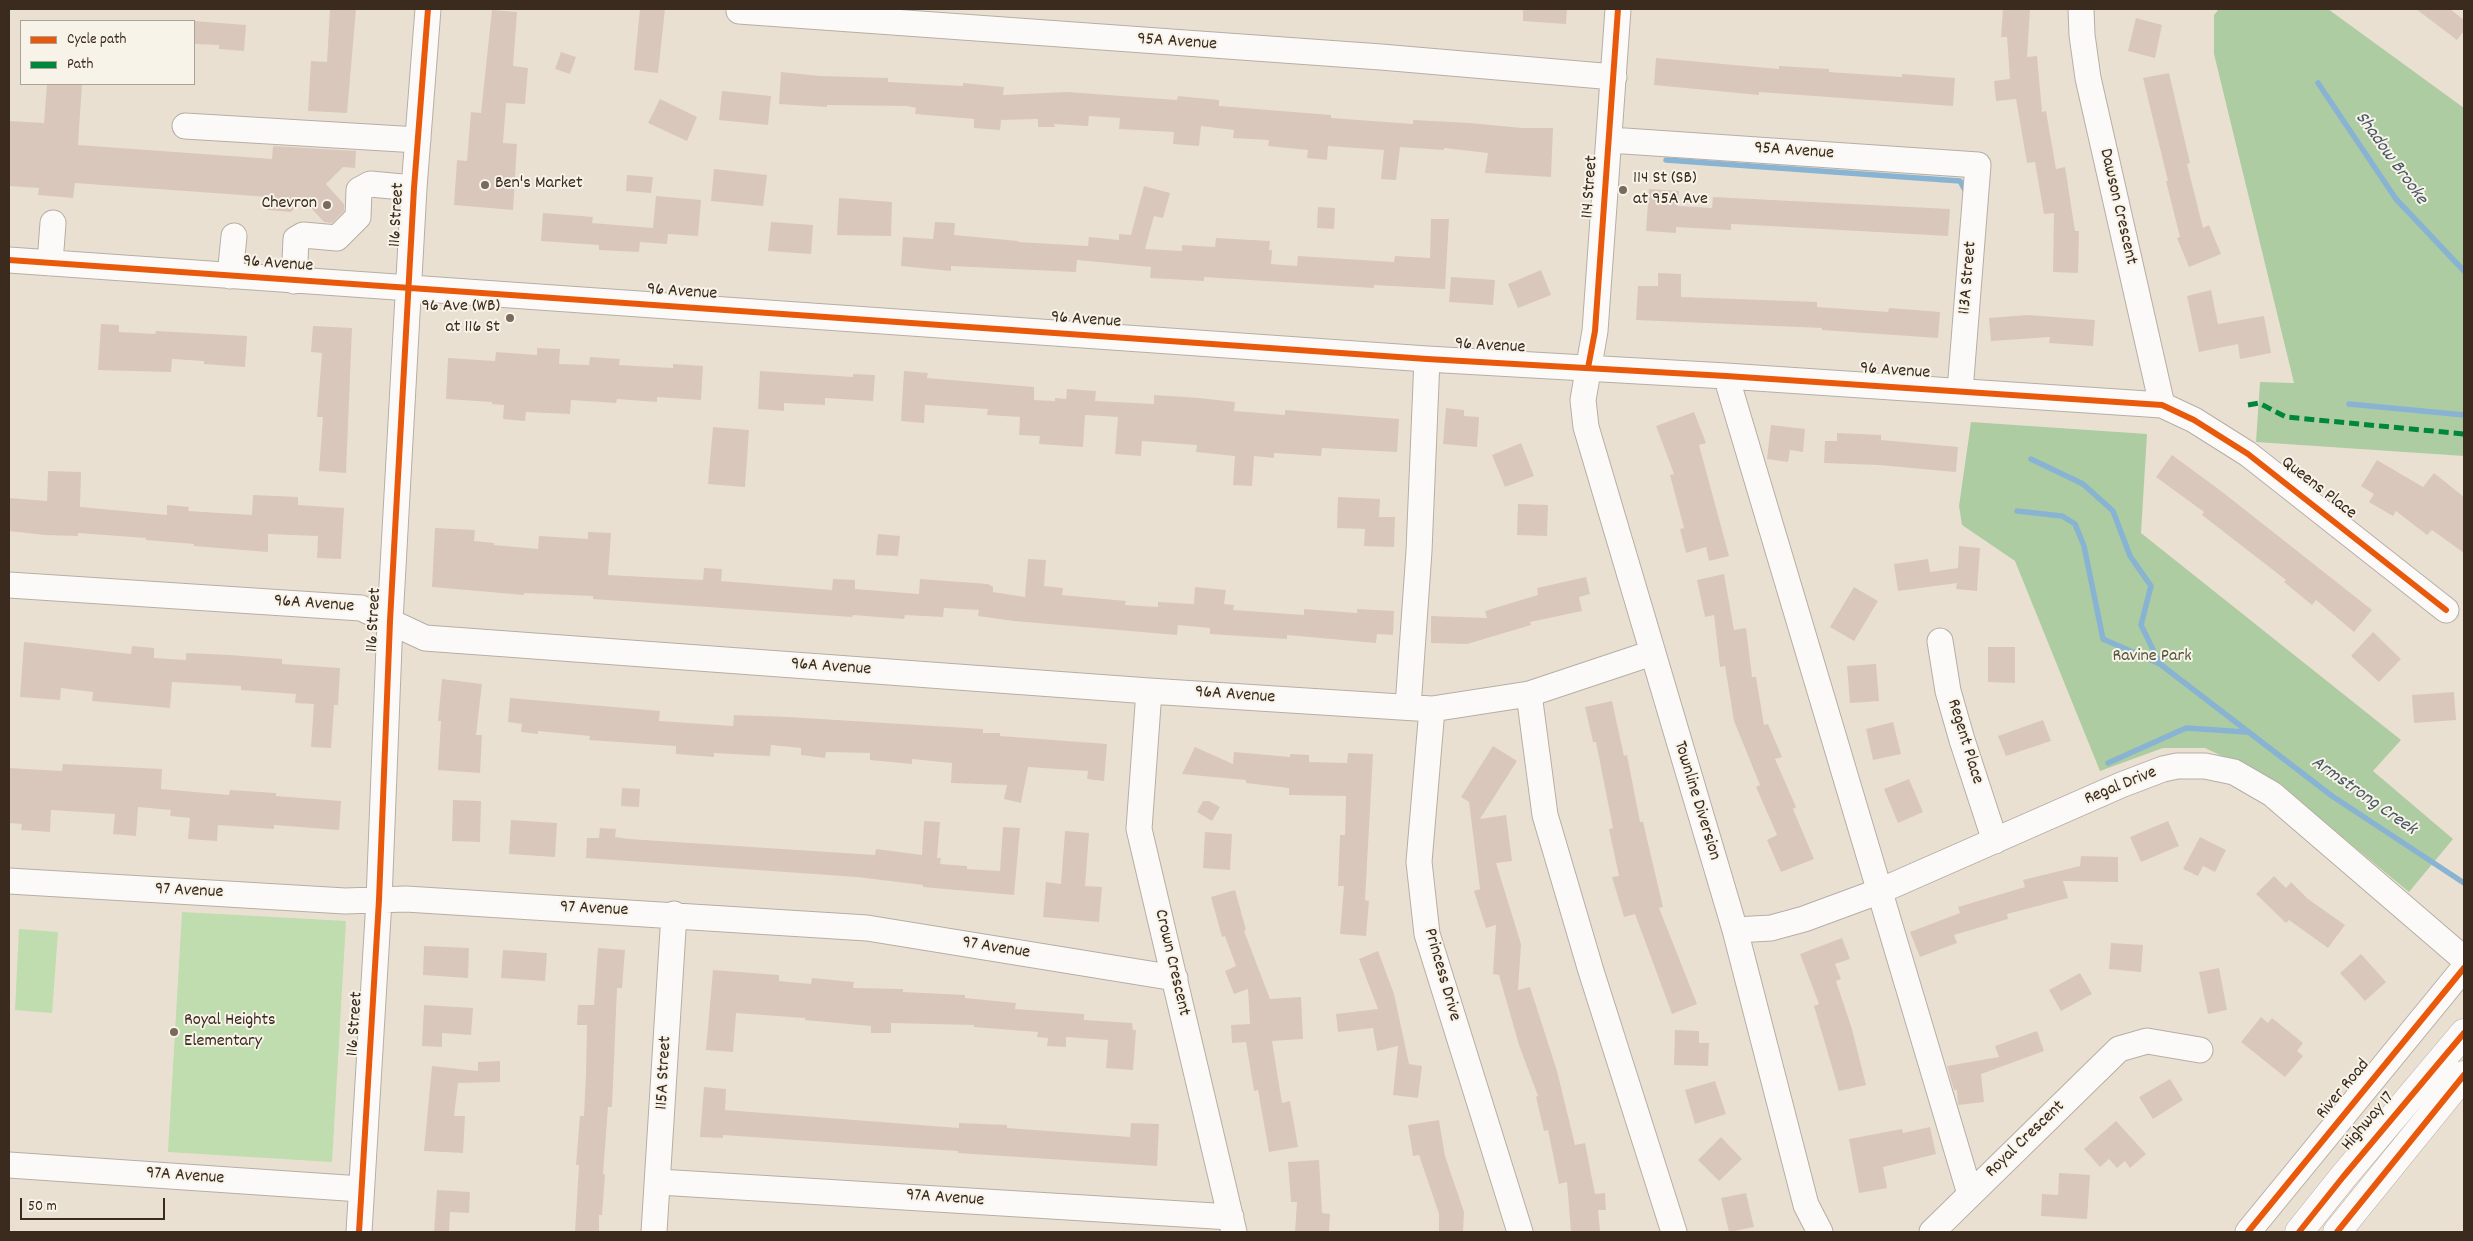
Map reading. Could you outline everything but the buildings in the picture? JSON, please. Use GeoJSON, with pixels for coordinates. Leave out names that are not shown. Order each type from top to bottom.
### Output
{"type":"FeatureCollection","features":[{"type":"Feature","properties":{"kind":"highway","name":"Highway 17"},"geometry":{"type":"LineString","coordinates":[[2299,1232],[2464,1033]]}},
{"type":"Feature","properties":{"kind":"highway"},"geometry":{"type":"LineString","coordinates":[[2337,1232],[2464,1075]]}},
{"type":"Feature","properties":{"kind":"street","name":"116 Street"},"geometry":{"type":"LineString","coordinates":[[359,1232],[379,900],[390,621],[414,188],[428,9]]}},
{"type":"Feature","properties":{"kind":"street","name":"114 Street"},"geometry":{"type":"LineString","coordinates":[[1588,368],[1595,331],[1618,9]]}},
{"type":"Feature","properties":{"kind":"street","name":"Dawson Crescent"},"geometry":{"type":"LineString","coordinates":[[2081,9],[2088,78],[2162,405]]}},
{"type":"Feature","properties":{"kind":"street","name":"95A Avenue"},"geometry":{"type":"LineString","coordinates":[[739,10],[1371,57],[1614,78]]}},
{"type":"Feature","properties":{"kind":"street"},"geometry":{"type":"LineString","coordinates":[[185,126],[418,140]]}},
{"type":"Feature","properties":{"kind":"street","name":"95A Avenue"},"geometry":{"type":"LineString","coordinates":[[1610,140],[1978,165]]}},
{"type":"Feature","properties":{"kind":"street","name":"113A Street"},"geometry":{"type":"LineString","coordinates":[[1960,391],[1978,165]]}},
{"type":"Feature","properties":{"kind":"street"},"geometry":{"type":"LineString","coordinates":[[294,281],[296,239],[303,235],[337,238],[358,217],[359,190],[370,184],[414,188]]}},
{"type":"Feature","properties":{"kind":"street"},"geometry":{"type":"LineString","coordinates":[[50,263],[53,223]]}},
{"type":"Feature","properties":{"kind":"street"},"geometry":{"type":"LineString","coordinates":[[230,276],[234,236]]}},
{"type":"Feature","properties":{"kind":"street","name":"96 Avenue"},"geometry":{"type":"LineString","coordinates":[[9,260],[1427,359],[1726,376],[2162,405]]}},
{"type":"Feature","properties":{"kind":"street"},"geometry":{"type":"LineString","coordinates":[[1408,707],[1419,551],[1427,359]]}},
{"type":"Feature","properties":{"kind":"street","name":"Townline Diversion"},"geometry":{"type":"LineString","coordinates":[[1588,368],[1583,400],[1586,427],[1734,930],[1806,1205],[1820,1232]]}},
{"type":"Feature","properties":{"kind":"street"},"geometry":{"type":"LineString","coordinates":[[1726,376],[1970,1194]]}},
{"type":"Feature","properties":{"kind":"street","name":"Queens Place"},"geometry":{"type":"LineString","coordinates":[[2162,405],[2194,420],[2248,454],[2446,610]]}},
{"type":"Feature","properties":{"kind":"street","name":"96A Avenue"},"geometry":{"type":"LineString","coordinates":[[9,584],[360,608],[425,638],[1149,691],[1432,709],[1529,694],[1652,653]]}},
{"type":"Feature","properties":{"kind":"street","name":"Regent Place"},"geometry":{"type":"LineString","coordinates":[[1940,641],[1948,691],[1995,841]]}},
{"type":"Feature","properties":{"kind":"street","name":"Crown Crescent"},"geometry":{"type":"LineString","coordinates":[[1149,691],[1139,830],[1233,1225]]}},
{"type":"Feature","properties":{"kind":"street"},"geometry":{"type":"LineString","coordinates":[[1529,694],[1545,815],[1591,972],[1674,1232]]}},
{"type":"Feature","properties":{"kind":"street","name":"Princess Drive"},"geometry":{"type":"LineString","coordinates":[[1432,709],[1419,862],[1427,934],[1520,1232]]}},
{"type":"Feature","properties":{"kind":"street","name":"Regal Drive"},"geometry":{"type":"LineString","coordinates":[[1734,930],[1771,928],[1804,919],[1880,891],[2163,769],[2191,766],[2219,768],[2247,778],[2272,794],[2464,959]]}},
{"type":"Feature","properties":{"kind":"street","name":"97 Avenue"},"geometry":{"type":"LineString","coordinates":[[9,881],[345,901],[406,899],[674,914],[867,928],[1175,978]]}},
{"type":"Feature","properties":{"kind":"street","name":"115A Street"},"geometry":{"type":"LineString","coordinates":[[654,1232],[659,1182],[674,914]]}},
{"type":"Feature","properties":{"kind":"street","name":"River Road"},"geometry":{"type":"LineString","coordinates":[[2248,1232],[2464,968]]}},
{"type":"Feature","properties":{"kind":"street","name":"Royal Crescent"},"geometry":{"type":"LineString","coordinates":[[1932,1232],[2119,1049],[2147,1041],[2200,1050]]}},
{"type":"Feature","properties":{"kind":"street","name":"97A Avenue"},"geometry":{"type":"LineString","coordinates":[[9,1166],[361,1189]]}},
{"type":"Feature","properties":{"kind":"street","name":"97A Avenue"},"geometry":{"type":"LineString","coordinates":[[659,1182],[1233,1225]]}},
{"type":"Feature","properties":{"kind":"green space"},"geometry":{"type":"Polygon","coordinates":[[[2219,9],[2328,9],[2464,108],[2464,456],[2256,442],[2260,382],[2294,383],[2214,54],[2214,15],[2219,9]]]}},
{"type":"Feature","properties":{"kind":"green space","name":"Ravine Park"},"geometry":{"type":"Polygon","coordinates":[[[1971,422],[2147,434],[2141,533],[2401,740],[2373,771],[2453,839],[2409,892],[2273,780],[2205,748],[2163,748],[2100,771],[2015,561],[1962,525],[1959,506],[1971,422]]]}},
{"type":"Feature","properties":{"kind":"green space"},"geometry":{"type":"Polygon","coordinates":[[[182,912],[346,921],[332,1162],[168,1152],[182,912]]]}},
{"type":"Feature","properties":{"kind":"green space"},"geometry":{"type":"Polygon","coordinates":[[[19,929],[58,932],[52,1013],[15,1010],[19,929]]]}},
{"type":"Feature","properties":{"kind":"waterway","name":"Shadow Brooke"},"geometry":{"type":"LineString","coordinates":[[2318,83],[2396,199],[2464,271]]}},
{"type":"Feature","properties":{"kind":"waterway"},"geometry":{"type":"LineString","coordinates":[[1666,160],[1960,181],[1966,192]]}},
{"type":"Feature","properties":{"kind":"waterway"},"geometry":{"type":"LineString","coordinates":[[2349,404],[2464,415]]}},
{"type":"Feature","properties":{"kind":"waterway","name":"Armstrong Creek"},"geometry":{"type":"LineString","coordinates":[[2031,459],[2083,484],[2113,511],[2130,556],[2151,586],[2141,625],[2160,664]]}},
{"type":"Feature","properties":{"kind":"waterway","name":"Armstrong Creek"},"geometry":{"type":"LineString","coordinates":[[2017,511],[2062,516],[2075,524],[2084,546],[2103,639],[2160,664],[2332,796],[2464,883]]}},
{"type":"Feature","properties":{"kind":"waterway","name":"Armstrong Creek"},"geometry":{"type":"LineString","coordinates":[[2108,763],[2186,728],[2246,732]]}},
{"type":"Feature","properties":{"kind":"marked path"},"geometry":{"type":"LineString","coordinates":[[2248,405],[2259,403],[2286,417],[2464,434]]}},
{"type":"Feature","properties":{"kind":"cycle path"},"geometry":{"type":"LineString","coordinates":[[359,1232],[379,900],[390,621],[414,188],[428,9]]}},
{"type":"Feature","properties":{"kind":"cycle path"},"geometry":{"type":"LineString","coordinates":[[1588,368],[1595,331],[1618,9]]}},
{"type":"Feature","properties":{"kind":"cycle path"},"geometry":{"type":"LineString","coordinates":[[9,260],[1427,359],[1726,376],[2162,405],[2194,420],[2248,454],[2446,610]]}},
{"type":"Feature","properties":{"kind":"cycle path"},"geometry":{"type":"LineString","coordinates":[[2248,1232],[2464,968]]}},
{"type":"Feature","properties":{"kind":"cycle path"},"geometry":{"type":"LineString","coordinates":[[2299,1232],[2464,1033]]}},
{"type":"Feature","properties":{"kind":"cycle path"},"geometry":{"type":"LineString","coordinates":[[2337,1232],[2464,1075]]}},
{"type":"Feature","properties":{"kind":"place","name":"Ben's Market"},"geometry":{"type":"Point","coordinates":[485,185]}},
{"type":"Feature","properties":{"kind":"place","name":"114 St (SB) at 95A Ave"},"geometry":{"type":"Point","coordinates":[1623,190]}},
{"type":"Feature","properties":{"kind":"place","name":"Chevron"},"geometry":{"type":"Point","coordinates":[327,205]}},
{"type":"Feature","properties":{"kind":"place","name":"96 Ave (WB) at 116 St"},"geometry":{"type":"Point","coordinates":[510,318]}},
{"type":"Feature","properties":{"kind":"place","name":"Royal Heights Elementary"},"geometry":{"type":"Point","coordinates":[174,1032]}}]}
